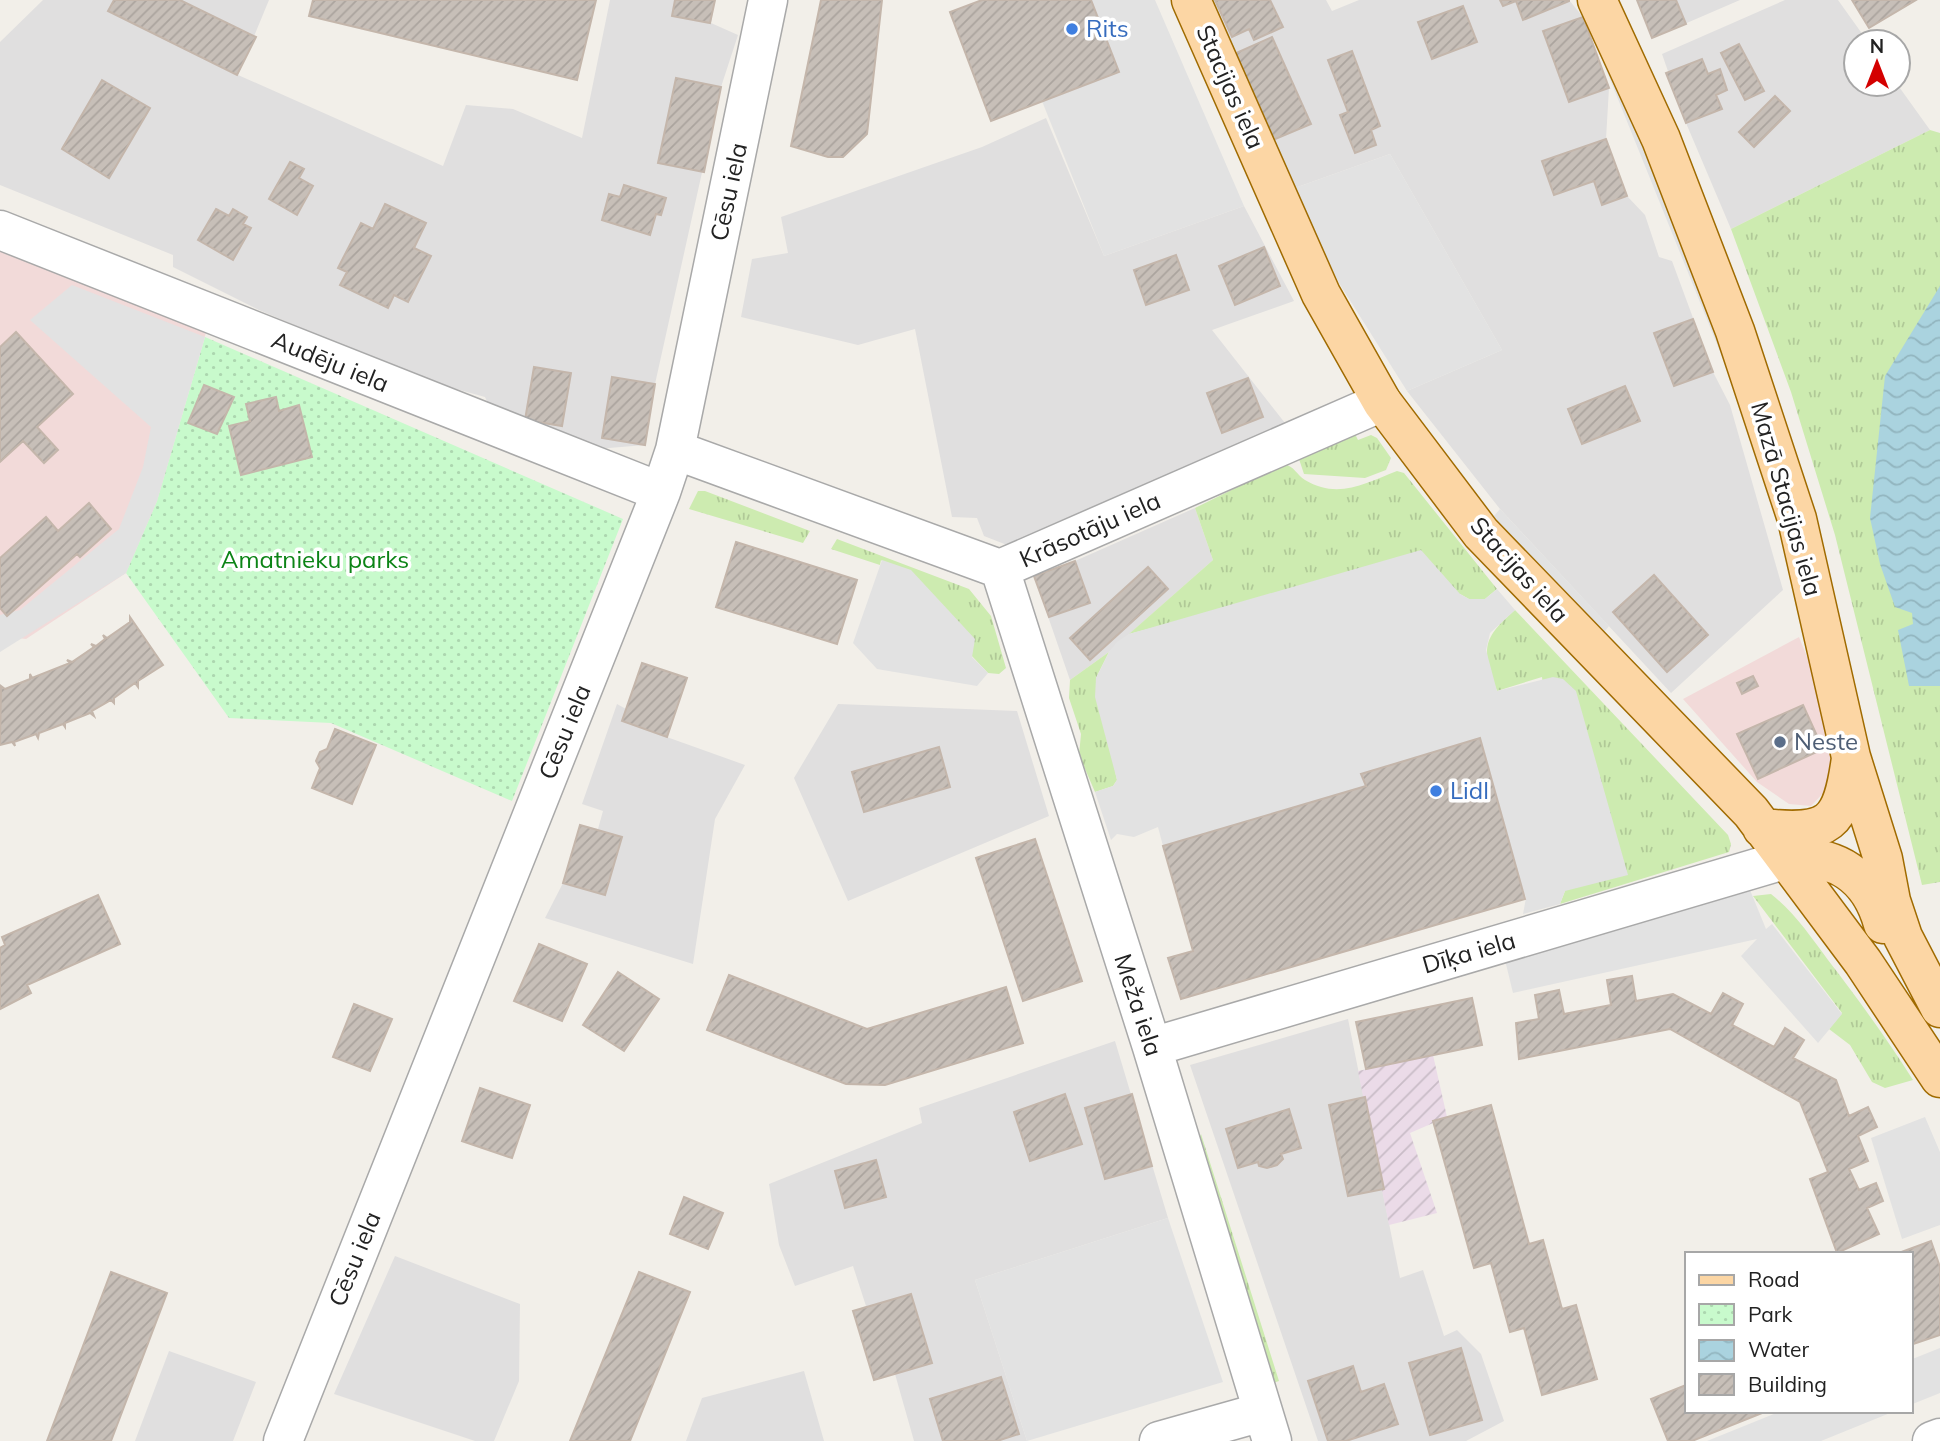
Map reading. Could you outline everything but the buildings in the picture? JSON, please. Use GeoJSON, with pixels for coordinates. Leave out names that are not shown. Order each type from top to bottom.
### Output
{"type":"FeatureCollection","features":[{"type":"Feature","properties":{"kind":"main road","name":"Stacijas iela"},"geometry":{"type":"LineString","coordinates":[[1191,0],[1321,293],[1381,402],[1481,533],[1688,746],[1762,828],[1863,962],[1940,1078]]}},
{"type":"Feature","properties":{"kind":"main road","name":"Mazā Stacijas iela"},"geometry":{"type":"LineString","coordinates":[[1597,0],[1661,139],[1735,331],[1797,519],[1851,757],[1903,937],[1940,1008]]}},
{"type":"Feature","properties":{"kind":"main road"},"geometry":{"type":"LineString","coordinates":[[1762,828],[1810,830],[1827,823],[1845,799],[1851,757]]}},
{"type":"Feature","properties":{"kind":"main road"},"geometry":{"type":"LineString","coordinates":[[1787,859],[1806,856],[1829,859],[1853,872],[1868,889],[1880,913],[1894,957],[1911,989],[1940,1026]]}},
{"type":"Feature","properties":{"kind":"street","name":"Cēsu iela"},"geometry":{"type":"LineString","coordinates":[[283,1441],[661,492],[675,450],[768,0]]}},
{"type":"Feature","properties":{"kind":"street","name":"Audēju iela"},"geometry":{"type":"LineString","coordinates":[[0,230],[661,492]]}},
{"type":"Feature","properties":{"kind":"street","name":"Krāsotāju iela"},"geometry":{"type":"LineString","coordinates":[[675,450],[1000,569],[1381,402]]}},
{"type":"Feature","properties":{"kind":"street","name":"Meža iela"},"geometry":{"type":"LineString","coordinates":[[1000,569],[1152,1046],[1267,1427]]}},
{"type":"Feature","properties":{"kind":"street","name":"Dīķa iela"},"geometry":{"type":"LineString","coordinates":[[1152,1046],[1787,859]]}},
{"type":"Feature","properties":{"kind":"street"},"geometry":{"type":"LineString","coordinates":[[1159,1441],[1267,1427]]}},
{"type":"Feature","properties":{"kind":"street"},"geometry":{"type":"LineString","coordinates":[[1932,1441],[1940,1437]]}},
{"type":"Feature","properties":{"kind":"shaded area"},"geometry":{"type":"Polygon","coordinates":[[[43,0],[269,0],[238,75],[443,166],[466,105],[513,109],[582,138],[610,0],[715,0],[711,23],[738,35],[721,87],[655,384],[645,445],[597,449],[493,414],[485,397],[424,380],[259,310],[173,267],[173,255],[0,185],[0,42],[43,0]]]}},
{"type":"Feature","properties":{"kind":"shaded area"},"geometry":{"type":"Polygon","coordinates":[[[1091,0],[1155,0],[1244,206],[1104,256],[1042,101],[1119,72],[1091,0]]]}},
{"type":"Feature","properties":{"kind":"shaded area"},"geometry":{"type":"Polygon","coordinates":[[[1210,0],[1326,0],[1332,11],[1359,0],[1569,0],[1583,17],[1609,88],[1606,139],[1627,196],[1645,215],[1659,257],[1672,261],[1713,372],[1730,405],[1783,590],[1671,693],[1500,509],[1407,391],[1502,350],[1390,154],[1292,189],[1210,0]]]}},
{"type":"Feature","properties":{"kind":"shaded area"},"geometry":{"type":"Polygon","coordinates":[[[1578,0],[1591,0],[1741,370],[1729,374],[1578,0]]]}},
{"type":"Feature","properties":{"kind":"shaded area"},"geometry":{"type":"Polygon","coordinates":[[[1637,0],[1740,0],[1652,38],[1637,0]]]}},
{"type":"Feature","properties":{"kind":"shaded area"},"geometry":{"type":"Polygon","coordinates":[[[1785,0],[1838,0],[1858,28],[1842,28],[1842,98],[1907,98],[1930,130],[1731,229],[1686,123],[1662,54],[1785,0]]]}},
{"type":"Feature","properties":{"kind":"shaded area"},"geometry":{"type":"Polygon","coordinates":[[[1046,118],[1104,256],[1244,206],[1294,301],[1212,330],[1285,423],[1007,545],[984,536],[977,518],[952,517],[915,329],[858,345],[741,317],[752,259],[788,253],[781,217],[982,147],[1046,118]]]}},
{"type":"Feature","properties":{"kind":"shaded area"},"geometry":{"type":"Polygon","coordinates":[[[1390,154],[1502,350],[1407,391],[1339,283],[1292,189],[1390,154]]]}},
{"type":"Feature","properties":{"kind":"shaded area"},"geometry":{"type":"Polygon","coordinates":[[[0,230],[211,315],[157,501],[126,573],[26,639],[0,636],[0,230]]]}},
{"type":"Feature","properties":{"kind":"shaded area"},"geometry":{"type":"Polygon","coordinates":[[[72,285],[205,337],[157,501],[126,573],[0,652],[0,615],[20,610],[119,529],[143,467],[151,427],[30,320],[72,285]]]}},
{"type":"Feature","properties":{"kind":"shaded area"},"geometry":{"type":"Polygon","coordinates":[[[1195,508],[1213,560],[1109,652],[1070,680],[1034,576],[1075,561],[1195,508]]]}},
{"type":"Feature","properties":{"kind":"shaded area"},"geometry":{"type":"Polygon","coordinates":[[[1500,509],[1609,626],[1598,640],[1488,523],[1500,509]]]}},
{"type":"Feature","properties":{"kind":"shaded area"},"geometry":{"type":"Polygon","coordinates":[[[1421,550],[1460,594],[1469,599],[1485,599],[1497,589],[1515,610],[1490,633],[1486,650],[1497,691],[1553,677],[1563,679],[1576,691],[1628,875],[1565,891],[1560,904],[1523,914],[1526,898],[1472,756],[1163,846],[1158,827],[1134,837],[1117,834],[1111,840],[1095,792],[1113,786],[1117,780],[1095,697],[1096,678],[1117,642],[1129,634],[1421,550]]]}},
{"type":"Feature","properties":{"kind":"shaded area"},"geometry":{"type":"Polygon","coordinates":[[[882,560],[911,570],[975,639],[972,657],[988,673],[977,686],[877,669],[853,643],[882,560]]]}},
{"type":"Feature","properties":{"kind":"shaded area"},"geometry":{"type":"Polygon","coordinates":[[[1799,637],[1816,679],[1832,752],[1829,787],[1811,806],[1789,804],[1757,782],[1683,699],[1799,637]]]}},
{"type":"Feature","properties":{"kind":"shaded area"},"geometry":{"type":"Polygon","coordinates":[[[617,704],[626,709],[622,721],[745,765],[715,819],[693,964],[545,918],[563,883],[580,825],[598,829],[603,811],[582,804],[617,704]]]}},
{"type":"Feature","properties":{"kind":"shaded area"},"geometry":{"type":"Polygon","coordinates":[[[838,704],[1017,711],[1049,816],[848,901],[794,778],[838,704]]]}},
{"type":"Feature","properties":{"kind":"shaded area"},"geometry":{"type":"Polygon","coordinates":[[[1750,890],[1766,929],[1772,924],[1842,1014],[1818,1043],[1741,956],[1757,939],[1513,993],[1505,960],[1750,890]]]}},
{"type":"Feature","properties":{"kind":"shaded area"},"geometry":{"type":"Polygon","coordinates":[[[1348,1019],[1400,1278],[1423,1270],[1444,1336],[1457,1330],[1481,1354],[1504,1421],[1466,1441],[1318,1441],[1190,1065],[1348,1019]]]}},
{"type":"Feature","properties":{"kind":"shaded area"},"geometry":{"type":"Polygon","coordinates":[[[1115,1041],[1168,1218],[975,1280],[1027,1441],[914,1441],[895,1374],[874,1380],[853,1311],[866,1306],[853,1266],[795,1286],[779,1245],[769,1184],[922,1123],[919,1108],[1115,1041]]]}},
{"type":"Feature","properties":{"kind":"shaded area"},"geometry":{"type":"Polygon","coordinates":[[[1433,1055],[1447,1117],[1410,1133],[1437,1213],[1389,1225],[1358,1071],[1433,1055]]]}},
{"type":"Feature","properties":{"kind":"shaded area"},"geometry":{"type":"Polygon","coordinates":[[[1925,1117],[1940,1152],[1940,1225],[1902,1239],[1871,1138],[1925,1117]]]}},
{"type":"Feature","properties":{"kind":"shaded area"},"geometry":{"type":"Polygon","coordinates":[[[1168,1218],[1223,1382],[1027,1441],[975,1280],[1168,1218]]]}},
{"type":"Feature","properties":{"kind":"shaded area"},"geometry":{"type":"Polygon","coordinates":[[[395,1256],[520,1304],[519,1381],[494,1441],[475,1441],[334,1394],[395,1256]]]}},
{"type":"Feature","properties":{"kind":"shaded area"},"geometry":{"type":"Polygon","coordinates":[[[1940,1348],[1940,1393],[1912,1404],[1912,1359],[1940,1348]]]}},
{"type":"Feature","properties":{"kind":"shaded area"},"geometry":{"type":"Polygon","coordinates":[[[169,1351],[256,1382],[233,1441],[135,1441],[169,1351]]]}},
{"type":"Feature","properties":{"kind":"shaded area"},"geometry":{"type":"Polygon","coordinates":[[[804,1371],[824,1441],[686,1441],[702,1398],[804,1371]]]}},
{"type":"Feature","properties":{"kind":"shaded area"},"geometry":{"type":"Polygon","coordinates":[[[1776,1413],[1890,1413],[1821,1441],[1707,1441],[1776,1413]]]}},
{"type":"Feature","properties":{"kind":"green space"},"geometry":{"type":"Polygon","coordinates":[[[1930,130],[1940,133],[1940,882],[1922,885],[1835,535],[1791,392],[1731,229],[1930,130]]]}},
{"type":"Feature","properties":{"kind":"green space","name":"Amatnieku parks"},"geometry":{"type":"Polygon","coordinates":[[[205,337],[623,519],[512,801],[331,723],[229,718],[126,573],[157,501],[205,337]]]}},
{"type":"Feature","properties":{"kind":"green space"},"geometry":{"type":"Polygon","coordinates":[[[1353,430],[1358,440],[1371,435],[1377,438],[1391,458],[1386,470],[1365,478],[1304,474],[1299,459],[1353,430]]]}},
{"type":"Feature","properties":{"kind":"green space"},"geometry":{"type":"Polygon","coordinates":[[[1284,464],[1305,480],[1329,489],[1352,488],[1397,471],[1404,473],[1497,589],[1485,599],[1469,599],[1460,594],[1167,624],[1129,634],[1213,560],[1195,508],[1284,464]]]}},
{"type":"Feature","properties":{"kind":"green space"},"geometry":{"type":"Polygon","coordinates":[[[698,491],[705,491],[810,531],[803,543],[689,509],[698,491]]]}},
{"type":"Feature","properties":{"kind":"green space"},"geometry":{"type":"Polygon","coordinates":[[[837,539],[969,589],[991,616],[1006,668],[999,674],[988,673],[881,560],[880,565],[831,549],[837,539]]]}},
{"type":"Feature","properties":{"kind":"green space"},"geometry":{"type":"Polygon","coordinates":[[[1515,610],[1728,835],[1731,844],[1729,852],[1560,904],[1565,891],[1542,677],[1497,691],[1487,655],[1490,638],[1515,610]]]}},
{"type":"Feature","properties":{"kind":"green space"},"geometry":{"type":"Polygon","coordinates":[[[1109,652],[1096,678],[1117,780],[1113,786],[1095,792],[1079,755],[1081,734],[1069,698],[1070,680],[1109,652]]]}},
{"type":"Feature","properties":{"kind":"green space"},"geometry":{"type":"Polygon","coordinates":[[[1771,894],[1809,934],[1913,1080],[1885,1088],[1872,1082],[1850,1045],[1829,1029],[1842,1013],[1753,896],[1771,894]]]}},
{"type":"Feature","properties":{"kind":"green space"},"geometry":{"type":"Polygon","coordinates":[[[1201,1134],[1279,1381],[1273,1383],[1198,1142],[1201,1134]]]}},
{"type":"Feature","properties":{"kind":"water"},"geometry":{"type":"Polygon","coordinates":[[[1940,286],[1940,686],[1909,686],[1898,630],[1913,624],[1912,613],[1895,607],[1880,564],[1870,518],[1885,376],[1940,286]]]}},
{"type":"Feature","properties":{"kind":"place","name":"Rits"},"geometry":{"type":"Point","coordinates":[1072,29]}},
{"type":"Feature","properties":{"kind":"place","name":"Neste"},"geometry":{"type":"Point","coordinates":[1780,742]}},
{"type":"Feature","properties":{"kind":"place","name":"Lidl"},"geometry":{"type":"Point","coordinates":[1436,791]}}]}
